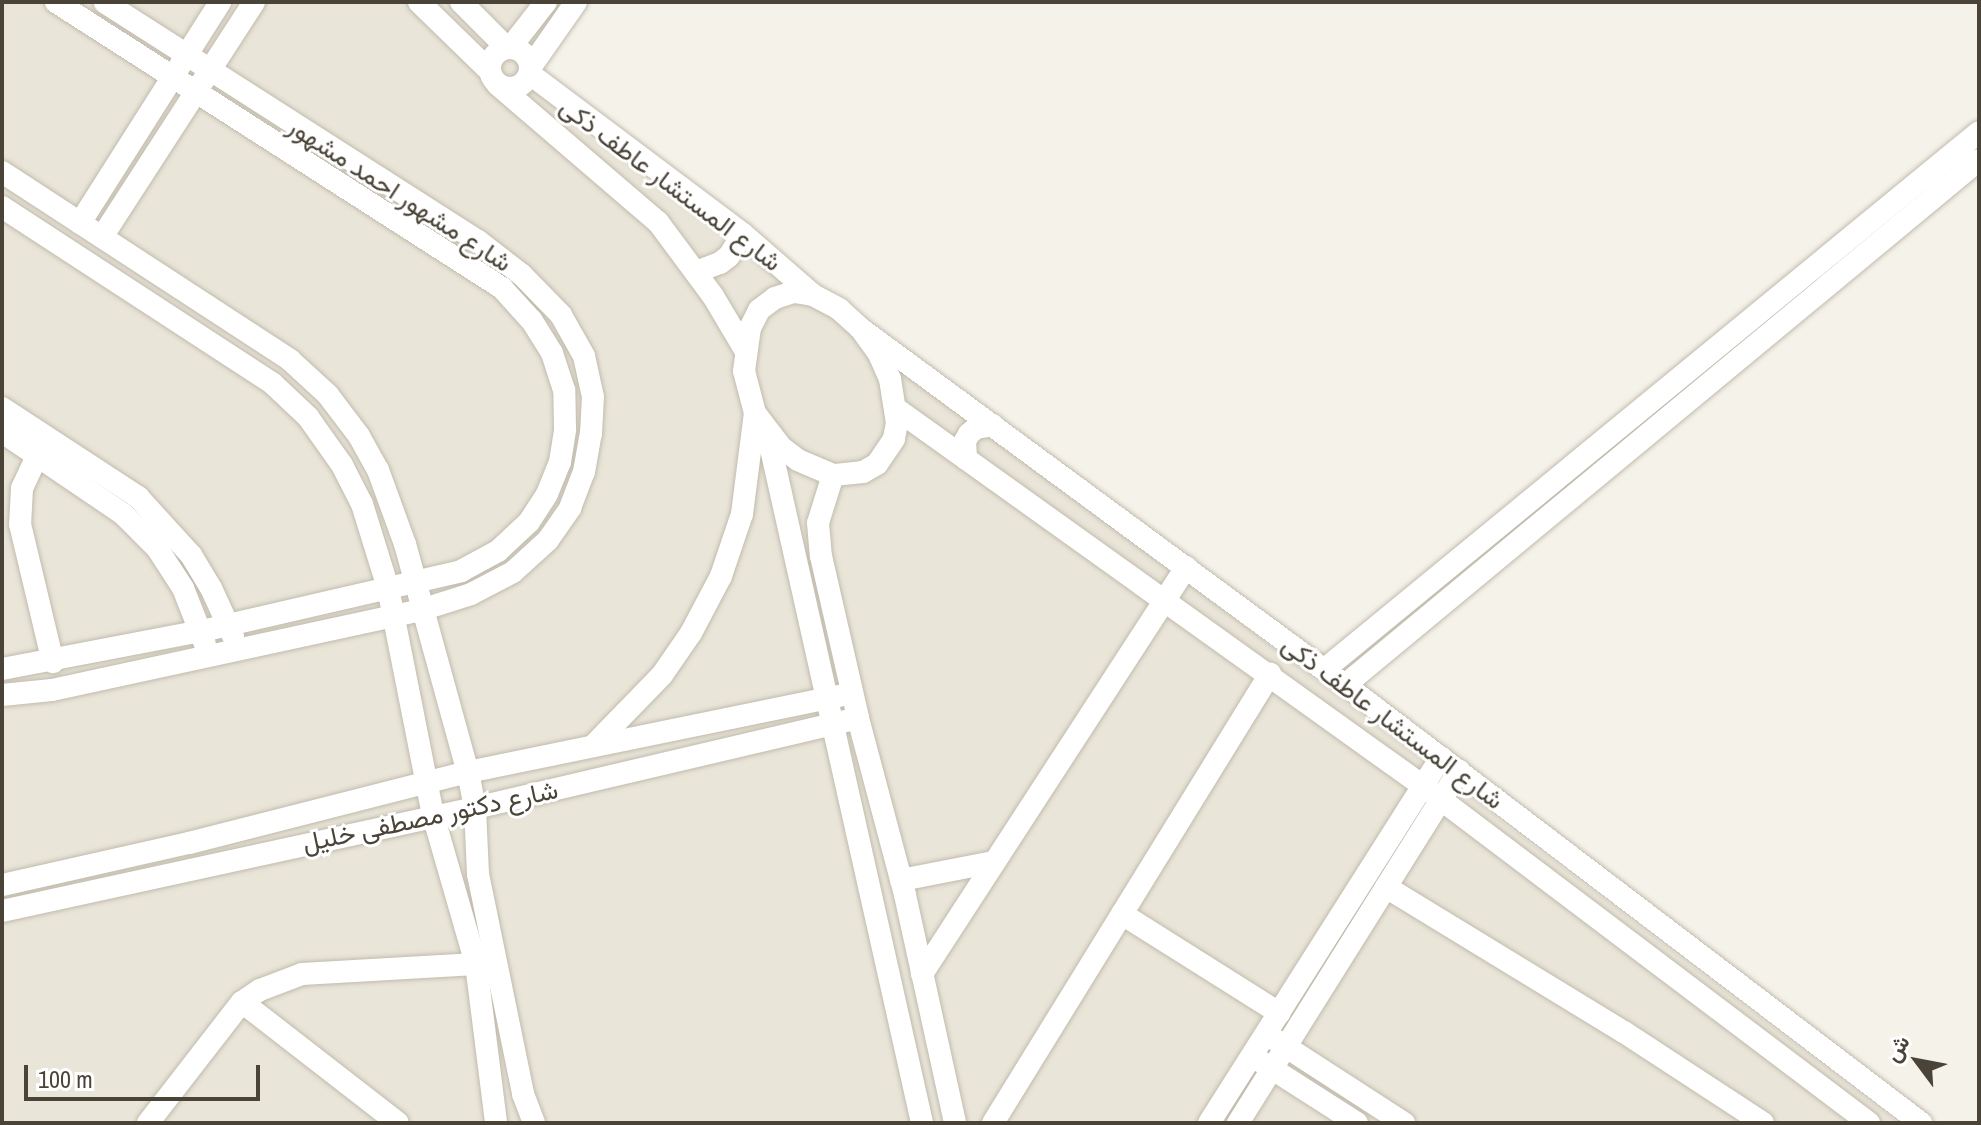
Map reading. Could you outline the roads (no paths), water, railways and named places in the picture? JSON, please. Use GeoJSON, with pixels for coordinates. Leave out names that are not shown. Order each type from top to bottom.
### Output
{"type":"FeatureCollection","features":[{"type":"Feature","properties":{"kind":"street","name":"شارع مشهور احمد مشهور"},"geometry":{"type":"LineString","coordinates":[[2,669],[53,662],[202,631],[461,571],[498,551],[529,522],[547,494],[560,462],[565,429],[564,390],[552,353],[531,320],[502,288],[56,2]]}},
{"type":"Feature","properties":{"kind":"street","name":"شارع مشهور احمد مشهور"},"geometry":{"type":"LineString","coordinates":[[2,695],[52,690],[421,610],[471,594],[513,572],[548,540],[570,508],[584,472],[591,434],[593,397],[584,356],[561,315],[522,275],[478,241],[105,2]]}},
{"type":"Feature","properties":{"kind":"street"},"geometry":{"type":"LineString","coordinates":[[80,223],[220,2]]}},
{"type":"Feature","properties":{"kind":"street"},"geometry":{"type":"LineString","coordinates":[[102,237],[254,2]]}},
{"type":"Feature","properties":{"kind":"street","name":"شارع المستشار عاطف ذكى"},"geometry":{"type":"LineString","coordinates":[[419,2],[494,78],[645,208],[696,272],[745,350]]}},
{"type":"Feature","properties":{"kind":"street"},"geometry":{"type":"LineString","coordinates":[[461,2],[508,48],[524,54],[530,71]]}},
{"type":"Feature","properties":{"kind":"street"},"geometry":{"type":"LineString","coordinates":[[546,2],[508,48],[493,56],[494,78],[517,88],[576,2]]}},
{"type":"Feature","properties":{"kind":"street"},"geometry":{"type":"LineString","coordinates":[[532,21],[539,33],[552,35]]}},
{"type":"Feature","properties":{"kind":"street","name":"شارع المستشار عاطف ذكى"},"geometry":{"type":"LineString","coordinates":[[530,71],[743,234],[813,295]]}},
{"type":"Feature","properties":{"kind":"street"},"geometry":{"type":"LineString","coordinates":[[1325,669],[1979,132]]}},
{"type":"Feature","properties":{"kind":"street"},"geometry":{"type":"LineString","coordinates":[[1345,685],[1979,160]]}},
{"type":"Feature","properties":{"kind":"street"},"geometry":{"type":"LineString","coordinates":[[496,1123],[476,964],[433,815],[388,588],[362,504],[342,465],[308,417],[272,383],[232,354],[2,208],[10,178],[290,360],[328,395],[359,436],[378,470],[405,544],[468,772],[475,808],[478,874],[523,1094],[534,1123]]}},
{"type":"Feature","properties":{"kind":"street"},"geometry":{"type":"LineString","coordinates":[[696,272],[729,256],[743,234]]}},
{"type":"Feature","properties":{"kind":"street"},"geometry":{"type":"LineString","coordinates":[[761,422],[798,460],[833,475],[863,472],[877,464],[894,439],[895,408],[890,379],[878,352],[861,329],[839,309],[813,295],[794,292],[767,304],[750,328],[744,371],[794,544],[922,1123]]}},
{"type":"Feature","properties":{"kind":"street","name":"شارع المستشار عاطف ذكى"},"geometry":{"type":"LineString","coordinates":[[861,329],[1325,669],[1911,1120]]}},
{"type":"Feature","properties":{"kind":"street"},"geometry":{"type":"LineString","coordinates":[[2,408],[138,497],[191,555],[238,648]]}},
{"type":"Feature","properties":{"kind":"street","name":"شارع المستشار عاطف ذكى"},"geometry":{"type":"LineString","coordinates":[[895,408],[1442,799],[1869,1123]]}},
{"type":"Feature","properties":{"kind":"street"},"geometry":{"type":"LineString","coordinates":[[591,748],[629,713],[662,675],[691,633],[721,576],[742,514],[761,422]]}},
{"type":"Feature","properties":{"kind":"street"},"geometry":{"type":"LineString","coordinates":[[966,459],[965,441],[969,434],[976,428],[993,425]]}},
{"type":"Feature","properties":{"kind":"street"},"geometry":{"type":"LineString","coordinates":[[2,432],[123,514],[157,548],[183,588],[202,631],[208,654]]}},
{"type":"Feature","properties":{"kind":"street"},"geometry":{"type":"LineString","coordinates":[[38,454],[22,488],[20,524],[53,662]]}},
{"type":"Feature","properties":{"kind":"street"},"geometry":{"type":"LineString","coordinates":[[833,475],[821,506],[818,540],[858,718],[903,888],[955,1123]]}},
{"type":"Feature","properties":{"kind":"street"},"geometry":{"type":"LineString","coordinates":[[794,544],[802,536],[818,540]]}},
{"type":"Feature","properties":{"kind":"street"},"geometry":{"type":"LineString","coordinates":[[922,974],[1186,567]]}},
{"type":"Feature","properties":{"kind":"street"},"geometry":{"type":"LineString","coordinates":[[993,1123],[1270,674]]}},
{"type":"Feature","properties":{"kind":"street","name":"شارع دكتور مصطفى خليل"},"geometry":{"type":"LineString","coordinates":[[2,885],[189,843],[468,772],[852,693]]}},
{"type":"Feature","properties":{"kind":"street","name":"شارع دكتور مصطفى خليل"},"geometry":{"type":"LineString","coordinates":[[2,911],[475,808],[858,718]]}},
{"type":"Feature","properties":{"kind":"street"},"geometry":{"type":"LineString","coordinates":[[1209,1123],[1423,786],[1450,764]]}},
{"type":"Feature","properties":{"kind":"street"},"geometry":{"type":"LineString","coordinates":[[1238,1123],[1442,799],[1450,764]]}},
{"type":"Feature","properties":{"kind":"street"},"geometry":{"type":"LineString","coordinates":[[874,901],[903,888],[994,862]]}},
{"type":"Feature","properties":{"kind":"street"},"geometry":{"type":"LineString","coordinates":[[1386,887],[1624,1032],[1763,1123]]}},
{"type":"Feature","properties":{"kind":"street"},"geometry":{"type":"LineString","coordinates":[[1122,914],[1279,1013]]}},
{"type":"Feature","properties":{"kind":"street"},"geometry":{"type":"LineString","coordinates":[[148,1123],[242,1002],[270,985],[302,974],[476,964]]}},
{"type":"Feature","properties":{"kind":"street"},"geometry":{"type":"LineString","coordinates":[[242,1002],[398,1123]]}},
{"type":"Feature","properties":{"kind":"street"},"geometry":{"type":"LineString","coordinates":[[1266,1034],[1404,1123]]}},
{"type":"Feature","properties":{"kind":"street"},"geometry":{"type":"LineString","coordinates":[[1252,1056],[1357,1123]]}}]}
